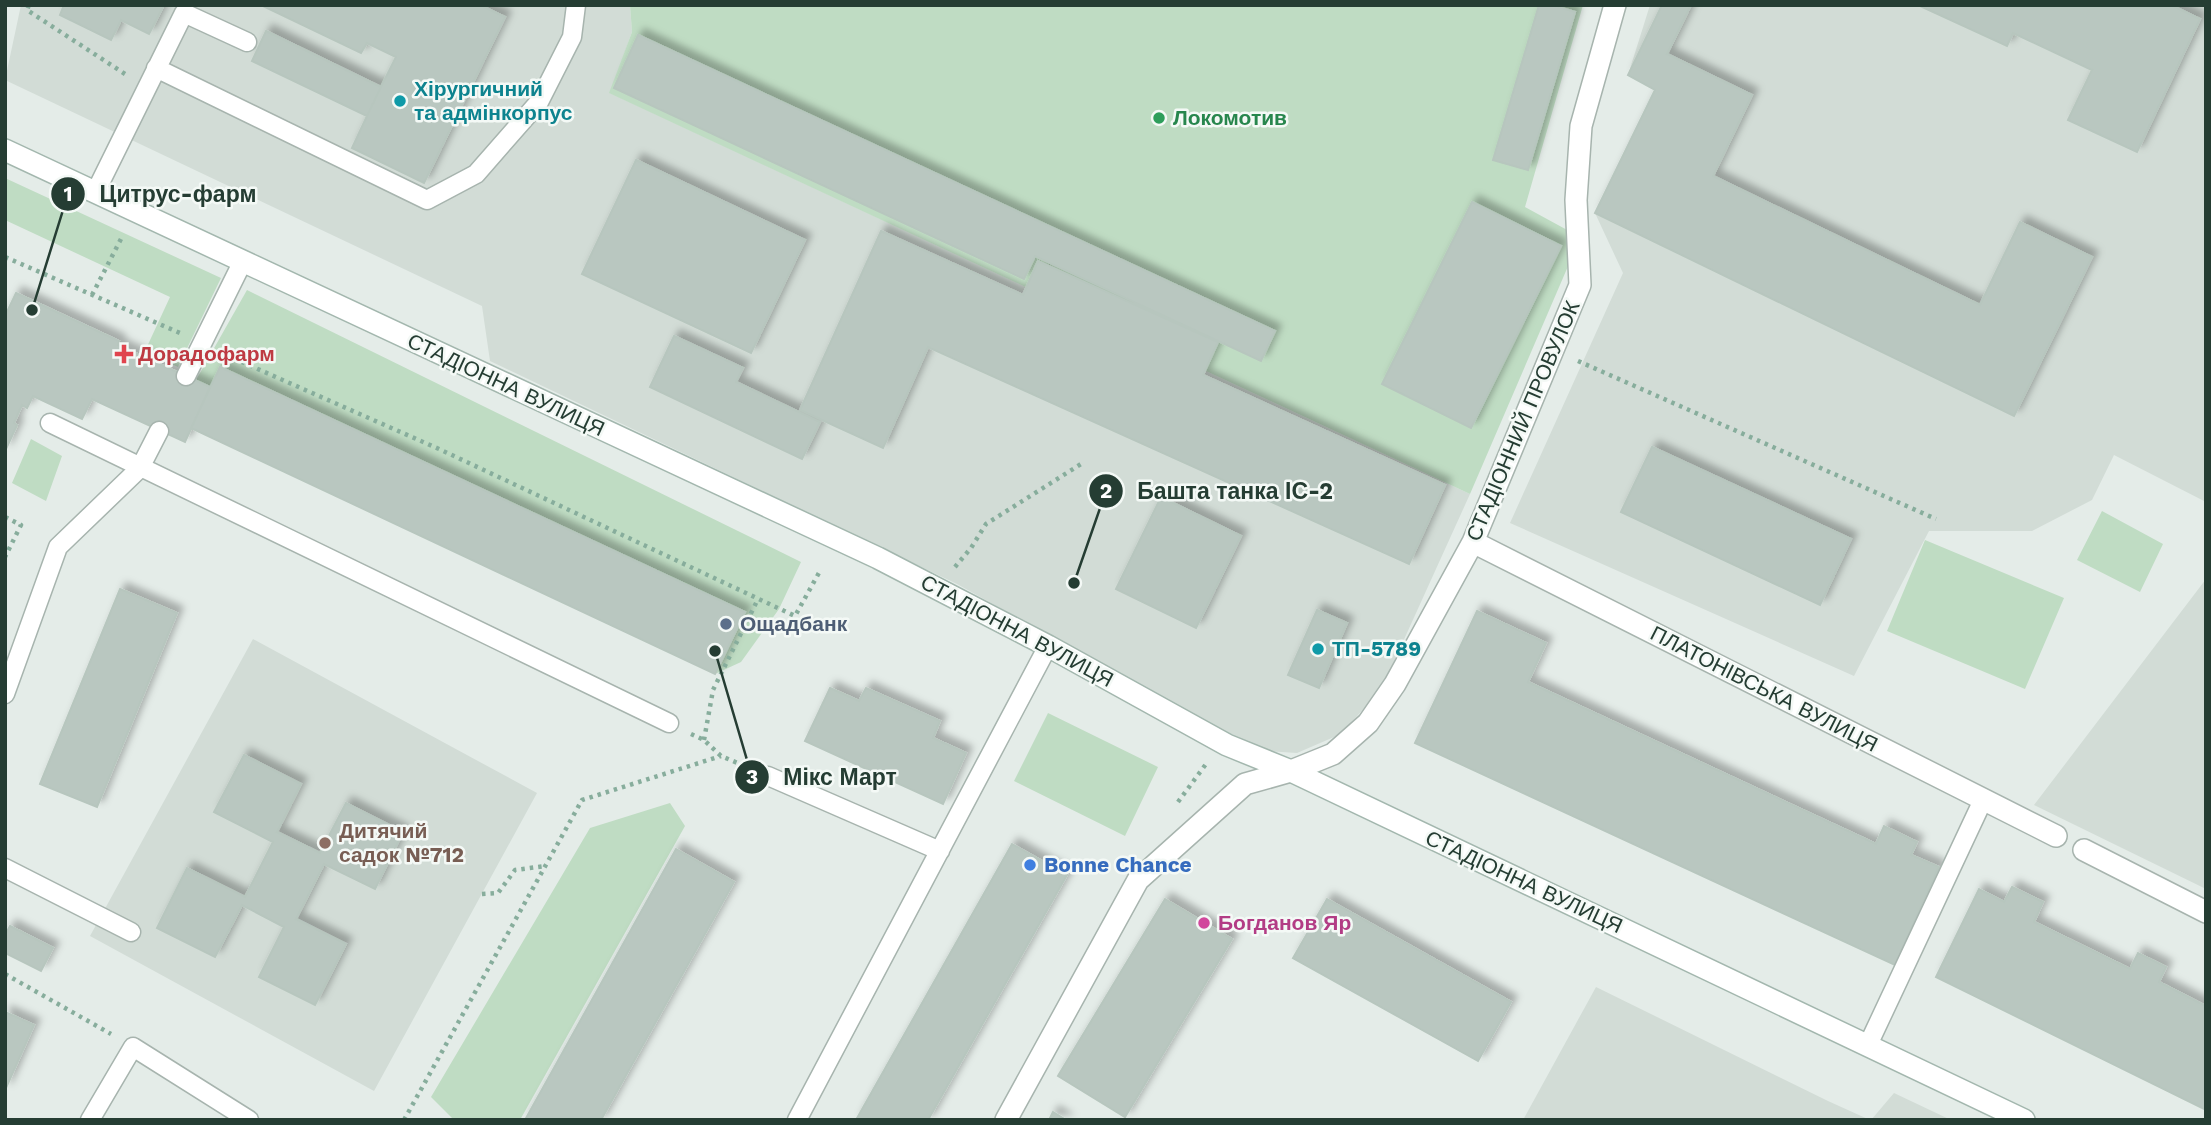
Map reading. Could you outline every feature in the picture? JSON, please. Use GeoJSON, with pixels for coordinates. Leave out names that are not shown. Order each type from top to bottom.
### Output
{"type":"FeatureCollection","features":[{"type":"Feature","properties":{"kind":"street","name":"СТАДІОННИЙ ПРОВУЛОК"},"geometry":{"type":"LineString","coordinates":[[1006,1120],[1138,880],[1245,784],[1291,771],[1333,754],[1368,723],[1395,684],[1473,542],[1580,285],[1576,200],[1581,126],[1615,5]]}},
{"type":"Feature","properties":{"kind":"street","name":"СТАДІОННА ВУЛИЦЯ"},"geometry":{"type":"LineString","coordinates":[[5,150],[837,538],[937,587],[1227,745],[1291,771],[2024,1120]]}},
{"type":"Feature","properties":{"kind":"street","name":"ПЛАТОНІВСЬКА ВУЛИЦЯ"},"geometry":{"type":"LineString","coordinates":[[1473,542],[2056,836]]}},
{"type":"Feature","properties":{"kind":"street"},"geometry":{"type":"LineString","coordinates":[[2084,850],[2206,912]]}},
{"type":"Feature","properties":{"kind":"lane"},"geometry":{"type":"LineString","coordinates":[[156,68],[427,200],[476,174],[539,102],[572,37],[576,5]]}},
{"type":"Feature","properties":{"kind":"lane"},"geometry":{"type":"LineString","coordinates":[[95,193],[184,13],[247,42]]}},
{"type":"Feature","properties":{"kind":"lane"},"geometry":{"type":"LineString","coordinates":[[186,376],[243,263]]}},
{"type":"Feature","properties":{"kind":"lane"},"geometry":{"type":"LineString","coordinates":[[50,423],[668,723]]}},
{"type":"Feature","properties":{"kind":"lane"},"geometry":{"type":"LineString","coordinates":[[5,694],[58,547],[140,468],[159,431]]}},
{"type":"Feature","properties":{"kind":"lane"},"geometry":{"type":"LineString","coordinates":[[797,1120],[1048,646]]}},
{"type":"Feature","properties":{"kind":"lane"},"geometry":{"type":"LineString","coordinates":[[768,776],[940,851]]}},
{"type":"Feature","properties":{"kind":"lane"},"geometry":{"type":"LineString","coordinates":[[1868,1045],[1983,800]]}},
{"type":"Feature","properties":{"kind":"lane"},"geometry":{"type":"LineString","coordinates":[[5,868],[131,932]]}},
{"type":"Feature","properties":{"kind":"lane"},"geometry":{"type":"LineString","coordinates":[[90,1120],[133,1047],[249,1120]]}},
{"type":"Feature","properties":{"kind":"path"},"geometry":{"type":"LineString","coordinates":[[29,5],[27,10],[146,88]]}},
{"type":"Feature","properties":{"kind":"path"},"geometry":{"type":"LineString","coordinates":[[92,295],[124,233]]}},
{"type":"Feature","properties":{"kind":"path"},"geometry":{"type":"LineString","coordinates":[[5,257],[166,326]]}},
{"type":"Feature","properties":{"kind":"path"},"geometry":{"type":"LineString","coordinates":[[202,344],[439,449],[795,616],[820,571]]}},
{"type":"Feature","properties":{"kind":"path"},"geometry":{"type":"LineString","coordinates":[[1572,356],[1582,364],[1936,519]]}},
{"type":"Feature","properties":{"kind":"path"},"geometry":{"type":"LineString","coordinates":[[952,570],[971,548],[986,524],[1082,464]]}},
{"type":"Feature","properties":{"kind":"path"},"geometry":{"type":"LineString","coordinates":[[5,517],[21,525],[5,557]]}},
{"type":"Feature","properties":{"kind":"path"},"geometry":{"type":"LineString","coordinates":[[404,1120],[582,800],[721,756],[704,740],[713,690],[758,598]]}},
{"type":"Feature","properties":{"kind":"path"},"geometry":{"type":"LineString","coordinates":[[482,894],[498,894],[515,870],[546,866]]}},
{"type":"Feature","properties":{"kind":"path"},"geometry":{"type":"LineString","coordinates":[[5,974],[133,1047]]}},
{"type":"Feature","properties":{"kind":"shaded area"},"geometry":{"type":"Polygon","coordinates":[[[21,5],[630,5],[632,32],[610,93],[1470,494],[1382,688],[1341,734],[1297,753],[1268,751],[1215,728],[957,584],[490,361],[482,306],[5,80],[21,5]]]}},
{"type":"Feature","properties":{"kind":"shaded area"},"geometry":{"type":"Polygon","coordinates":[[[1650,5],[2206,5],[2206,502],[2114,455],[2092,500],[2032,531],[1929,531],[1854,676],[1510,523],[1623,273],[1595,213],[1655,90],[1628,75],[1650,5]]]}},
{"type":"Feature","properties":{"kind":"shaded area"},"geometry":{"type":"Polygon","coordinates":[[[2206,579],[2206,889],[2034,805],[2206,579]]]}},
{"type":"Feature","properties":{"kind":"shaded area","name":"Дитячий садок №712"},"geometry":{"type":"Polygon","coordinates":[[[253,639],[537,793],[374,1091],[90,936],[253,639]]]}},
{"type":"Feature","properties":{"kind":"shaded area"},"geometry":{"type":"Polygon","coordinates":[[[1596,987],[1828,1101],[1870,1120],[1523,1120],[1596,987]]]}},
{"type":"Feature","properties":{"kind":"shaded area"},"geometry":{"type":"Polygon","coordinates":[[[1894,1093],[1951,1120],[1871,1120],[1894,1093]]]}},
{"type":"Feature","properties":{"kind":"green space"},"geometry":{"type":"Polygon","coordinates":[[[630,5],[1583,5],[1525,207],[1569,231],[1572,257],[1470,494],[609,93],[632,32],[630,5]]]}},
{"type":"Feature","properties":{"kind":"green space"},"geometry":{"type":"Polygon","coordinates":[[[5,178],[221,278],[178,367],[145,351],[170,297],[5,220],[5,178]]]}},
{"type":"Feature","properties":{"kind":"green space"},"geometry":{"type":"Polygon","coordinates":[[[247,290],[801,562],[779,609],[741,662],[715,674],[744,612],[221,367],[210,387],[196,380],[247,290]]]}},
{"type":"Feature","properties":{"kind":"green space"},"geometry":{"type":"Polygon","coordinates":[[[31,439],[62,456],[46,501],[12,483],[31,439]]]}},
{"type":"Feature","properties":{"kind":"green space"},"geometry":{"type":"Polygon","coordinates":[[[2102,511],[2163,544],[2140,592],[2077,560],[2102,511]]]}},
{"type":"Feature","properties":{"kind":"green space"},"geometry":{"type":"Polygon","coordinates":[[[1925,540],[2064,598],[2025,689],[1887,631],[1925,540]]]}},
{"type":"Feature","properties":{"kind":"green space"},"geometry":{"type":"Polygon","coordinates":[[[1048,713],[1158,767],[1125,836],[1014,781],[1048,713]]]}},
{"type":"Feature","properties":{"kind":"green space"},"geometry":{"type":"Polygon","coordinates":[[[670,803],[685,826],[520,1120],[454,1120],[431,1097],[590,828],[670,803]]]}},
{"type":"Feature","properties":{"kind":"building"},"geometry":{"type":"Polygon","coordinates":[[[64,5],[164,5],[149,34],[121,20],[111,40],[60,15],[64,5]]]}},
{"type":"Feature","properties":{"kind":"building","name":"Хірургичний та адмінкорпус"},"geometry":{"type":"Polygon","coordinates":[[[261,5],[480,5],[505,17],[424,183],[352,148],[367,116],[252,61],[266,31],[381,87],[396,57],[367,43],[361,53],[261,5]]]}},
{"type":"Feature","properties":{"kind":"building"},"geometry":{"type":"Polygon","coordinates":[[[1539,5],[1552,5],[1575,12],[1528,170],[1493,160],[1539,5]]]}},
{"type":"Feature","properties":{"kind":"building"},"geometry":{"type":"Polygon","coordinates":[[[1662,5],[1691,5],[1667,54],[1752,95],[1713,176],[1980,305],[2020,222],[2092,257],[2014,416],[1595,213],[1655,90],[1628,75],[1662,5]]]}},
{"type":"Feature","properties":{"kind":"building"},"geometry":{"type":"Polygon","coordinates":[[[1918,5],[2171,5],[2200,19],[2137,152],[2068,120],[2092,70],[2013,33],[2007,46],[1918,5]]]}},
{"type":"Feature","properties":{"kind":"building"},"geometry":{"type":"Polygon","coordinates":[[[266,31],[381,87],[367,116],[252,61],[266,31]]]}},
{"type":"Feature","properties":{"kind":"building"},"geometry":{"type":"Polygon","coordinates":[[[638,35],[1275,331],[1261,361],[1035,256],[1024,279],[614,88],[638,35]]]}},
{"type":"Feature","properties":{"kind":"building"},"geometry":{"type":"Polygon","coordinates":[[[636,160],[805,240],[751,353],[582,274],[636,160]]]}},
{"type":"Feature","properties":{"kind":"building"},"geometry":{"type":"Polygon","coordinates":[[[1472,202],[1561,246],[1471,428],[1382,384],[1472,202]]]}},
{"type":"Feature","properties":{"kind":"building"},"geometry":{"type":"Polygon","coordinates":[[[881,231],[1023,295],[1038,261],[1218,342],[1203,375],[1445,485],[1409,564],[928,347],[883,448],[800,410],[881,231]]]}},
{"type":"Feature","properties":{"kind":"building"},"geometry":{"type":"Polygon","coordinates":[[[16,293],[119,341],[118,345],[210,387],[185,442],[92,399],[82,419],[33,396],[27,408],[22,405],[14,423],[17,425],[5,451],[5,316],[16,293]]]}},
{"type":"Feature","properties":{"kind":"building"},"geometry":{"type":"Polygon","coordinates":[[[674,336],[743,368],[736,382],[820,422],[802,459],[650,387],[674,336]]]}},
{"type":"Feature","properties":{"kind":"building"},"geometry":{"type":"Polygon","coordinates":[[[220,367],[745,612],[715,674],[191,428],[220,367]]]}},
{"type":"Feature","properties":{"kind":"building"},"geometry":{"type":"Polygon","coordinates":[[[1652,447],[1851,539],[1820,605],[1621,512],[1652,447]]]}},
{"type":"Feature","properties":{"kind":"building"},"geometry":{"type":"Polygon","coordinates":[[[1161,497],[1241,536],[1196,628],[1116,589],[1161,497]]]}},
{"type":"Feature","properties":{"kind":"building"},"geometry":{"type":"Polygon","coordinates":[[[120,589],[177,613],[97,807],[40,784],[120,589]]]}},
{"type":"Feature","properties":{"kind":"building","name":"ТП-5789"},"geometry":{"type":"Polygon","coordinates":[[[1317,610],[1347,623],[1319,688],[1288,675],[1317,610]]]}},
{"type":"Feature","properties":{"kind":"building"},"geometry":{"type":"Polygon","coordinates":[[[1477,611],[1546,643],[1528,682],[1876,844],[1884,826],[1917,842],[1911,855],[1939,867],[1895,965],[1415,743],[1477,611]]]}},
{"type":"Feature","properties":{"kind":"building"},"geometry":{"type":"Polygon","coordinates":[[[830,688],[859,701],[866,688],[940,721],[933,738],[966,753],[943,804],[805,741],[830,688]]]}},
{"type":"Feature","properties":{"kind":"building"},"geometry":{"type":"Polygon","coordinates":[[[244,755],[301,784],[277,832],[320,853],[346,803],[403,832],[375,889],[324,864],[296,919],[346,944],[315,1005],[259,977],[284,927],[242,905],[215,957],[157,928],[187,868],[245,897],[273,842],[214,812],[244,755]]]}},
{"type":"Feature","properties":{"kind":"building"},"geometry":{"type":"Polygon","coordinates":[[[1012,844],[1067,875],[928,1120],[856,1120],[1012,844]]]}},
{"type":"Feature","properties":{"kind":"building"},"geometry":{"type":"Polygon","coordinates":[[[676,849],[734,882],[601,1120],[525,1120],[676,849]]]}},
{"type":"Feature","properties":{"kind":"building"},"geometry":{"type":"Polygon","coordinates":[[[2012,887],[2043,902],[2034,922],[2130,969],[2138,953],[2166,967],[2159,982],[2206,1006],[2206,1110],[1936,977],[1979,889],[2004,902],[2012,887]]]}},
{"type":"Feature","properties":{"kind":"building"},"geometry":{"type":"Polygon","coordinates":[[[1165,899],[1232,939],[1125,1117],[1058,1076],[1165,899]]]}},
{"type":"Feature","properties":{"kind":"building"},"geometry":{"type":"Polygon","coordinates":[[[1327,899],[1511,1002],[1478,1061],[1293,958],[1327,899]]]}},
{"type":"Feature","properties":{"kind":"building"},"geometry":{"type":"Polygon","coordinates":[[[10,926],[53,948],[41,971],[5,953],[5,935],[10,926]]]}},
{"type":"Feature","properties":{"kind":"building"},"geometry":{"type":"Polygon","coordinates":[[[5,1012],[34,1025],[5,1090],[5,1012]]]}},
{"type":"Feature","properties":{"kind":"building"},"geometry":{"type":"Polygon","coordinates":[[[1053,1112],[1066,1120],[1049,1120],[1053,1112]]]}},
{"type":"Feature","properties":{"kind":"place","name":"Хірургичний та адмінкорпус"},"geometry":{"type":"Point","coordinates":[400,101]}},
{"type":"Feature","properties":{"kind":"place","name":"Локомотив"},"geometry":{"type":"Point","coordinates":[1159,118]}},
{"type":"Feature","properties":{"kind":"place","name":"Цитрус-фарм"},"geometry":{"type":"Point","coordinates":[32,310]}},
{"type":"Feature","properties":{"kind":"place","name":"Дорадофарм"},"geometry":{"type":"Point","coordinates":[124,354]}},
{"type":"Feature","properties":{"kind":"place","name":"Башта танка ІС-2"},"geometry":{"type":"Point","coordinates":[1074,583]}},
{"type":"Feature","properties":{"kind":"place","name":"Ощадбанк"},"geometry":{"type":"Point","coordinates":[726,624]}},
{"type":"Feature","properties":{"kind":"place","name":"ТП-5789"},"geometry":{"type":"Point","coordinates":[1318,649]}},
{"type":"Feature","properties":{"kind":"place","name":"Мікс Март"},"geometry":{"type":"Point","coordinates":[715,651]}},
{"type":"Feature","properties":{"kind":"place","name":"Дитячий садок №712"},"geometry":{"type":"Point","coordinates":[325,843]}},
{"type":"Feature","properties":{"kind":"place","name":"Bonne Chance"},"geometry":{"type":"Point","coordinates":[1030,865]}},
{"type":"Feature","properties":{"kind":"place","name":"Богданов Яр"},"geometry":{"type":"Point","coordinates":[1204,923]}}]}
